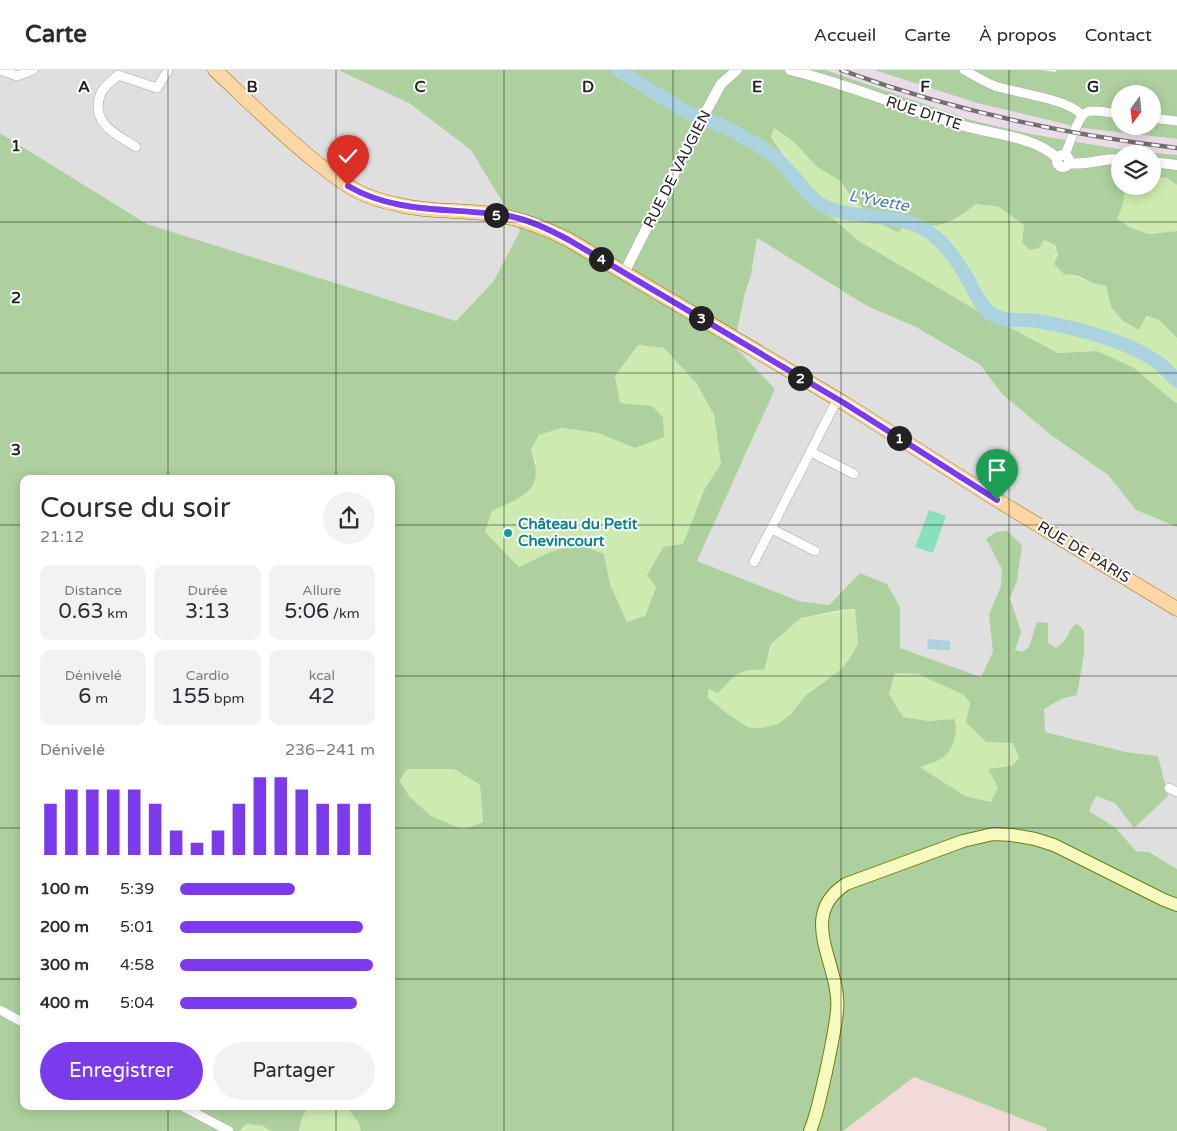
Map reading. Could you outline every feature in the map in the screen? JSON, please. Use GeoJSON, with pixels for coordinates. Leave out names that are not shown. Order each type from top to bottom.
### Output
{"type":"FeatureCollection","features":[{"type":"Feature","properties":{"kind":"main road","name":"RUE DE PARIS"},"geometry":{"type":"LineString","coordinates":[[215,70],[294,145],[356,190],[373,198],[401,206],[511,217],[535,224],[569,240],[838,400],[997,500],[1177,609]]}},
{"type":"Feature","properties":{"kind":"main road"},"geometry":{"type":"LineString","coordinates":[[810,1131],[818,1104],[838,1010],[836,990],[821,929],[822,917],[830,898],[838,889],[846,884],[963,841],[993,834],[1012,835],[1054,845],[1177,905]]}},
{"type":"Feature","properties":{"kind":"street"},"geometry":{"type":"LineString","coordinates":[[1,70],[17,76],[33,70]]}},
{"type":"Feature","properties":{"kind":"street"},"geometry":{"type":"LineString","coordinates":[[136,147],[102,123],[98,109],[102,91],[118,75],[156,88],[168,70]]}},
{"type":"Feature","properties":{"kind":"street","name":"RUE DE VAUGIEN"},"geometry":{"type":"LineString","coordinates":[[624,273],[707,109],[721,84],[736,70]]}},
{"type":"Feature","properties":{"kind":"street","name":"RUE DITTE"},"geometry":{"type":"LineString","coordinates":[[790,70],[962,125],[1022,140],[1064,159]]}},
{"type":"Feature","properties":{"kind":"street"},"geometry":{"type":"LineString","coordinates":[[964,70],[995,86],[1068,105],[1078,110],[1082,116]]}},
{"type":"Feature","properties":{"kind":"street"},"geometry":{"type":"LineString","coordinates":[[1111,113],[1089,111],[1082,116],[1064,159],[1083,164],[1111,159]]}},
{"type":"Feature","properties":{"kind":"street"},"geometry":{"type":"LineString","coordinates":[[1161,119],[1177,121]]}},
{"type":"Feature","properties":{"kind":"street"},"geometry":{"type":"LineString","coordinates":[[1161,163],[1177,165]]}},
{"type":"Feature","properties":{"kind":"street"},"geometry":{"type":"LineString","coordinates":[[754,562],[838,400]]}},
{"type":"Feature","properties":{"kind":"street"},"geometry":{"type":"LineString","coordinates":[[811,452],[854,474]]}},
{"type":"Feature","properties":{"kind":"street"},"geometry":{"type":"LineString","coordinates":[[772,529],[814,551]]}},
{"type":"Feature","properties":{"kind":"street"},"geometry":{"type":"LineString","coordinates":[[0,1010],[20,1020]]}},
{"type":"Feature","properties":{"kind":"street"},"geometry":{"type":"LineString","coordinates":[[190,1110],[229,1131]]}},
{"type":"Feature","properties":{"kind":"shaded area"},"geometry":{"type":"Polygon","coordinates":[[[0,70],[338,70],[409,103],[471,150],[520,231],[493,282],[456,321],[147,224],[0,133],[0,70]]]}},
{"type":"Feature","properties":{"kind":"shaded area"},"geometry":{"type":"Polygon","coordinates":[[[826,70],[874,70],[977,103],[1082,128],[1111,131],[1111,135],[1142,135],[1177,139],[1177,155],[1161,153],[1161,145],[1111,145],[1111,148],[1031,134],[971,120],[826,70]]]}},
{"type":"Feature","properties":{"kind":"shaded area"},"geometry":{"type":"Polygon","coordinates":[[[757,238],[867,306],[916,327],[980,366],[1002,394],[1051,435],[1108,475],[1136,510],[1177,527],[1177,869],[1150,852],[1136,851],[1116,828],[1089,811],[1096,795],[1115,803],[1135,828],[1158,756],[1126,752],[1045,732],[981,677],[900,648],[900,607],[887,584],[860,573],[829,605],[799,601],[697,561],[775,389],[734,347],[745,293],[751,275],[757,238]]]}},
{"type":"Feature","properties":{"kind":"shaded area"},"geometry":{"type":"Polygon","coordinates":[[[914,1077],[1047,1128],[1047,1131],[843,1131],[914,1077]]]}},
{"type":"Feature","properties":{"kind":"green space"},"geometry":{"type":"Polygon","coordinates":[[[338,70],[826,70],[971,120],[1031,134],[1111,148],[1111,195],[1124,195],[1123,204],[1117,219],[1131,228],[1149,234],[1177,231],[1177,338],[1159,320],[1146,316],[1139,330],[1123,321],[1111,307],[1106,286],[1093,283],[1078,276],[1064,274],[1054,264],[1058,255],[1055,245],[1044,240],[1039,248],[1030,250],[1022,242],[1024,225],[999,207],[976,204],[952,220],[939,225],[923,223],[900,213],[901,231],[897,232],[879,223],[854,200],[840,181],[816,166],[794,142],[774,128],[771,137],[796,173],[830,216],[859,241],[971,307],[1058,353],[1097,351],[1134,368],[1177,403],[1177,527],[1136,510],[1108,475],[1051,435],[1002,394],[980,365],[916,327],[867,306],[757,238],[751,275],[745,293],[734,346],[775,389],[697,561],[799,601],[829,605],[860,573],[887,584],[900,607],[900,648],[981,677],[993,652],[989,615],[1001,586],[1002,569],[986,539],[996,532],[1007,531],[1022,545],[1017,581],[1010,598],[1021,632],[1015,650],[1022,652],[1029,647],[1037,622],[1048,623],[1048,643],[1056,648],[1064,642],[1071,629],[1077,623],[1084,631],[1084,654],[1077,695],[1061,699],[1044,709],[1045,732],[1126,752],[1158,756],[1168,796],[1134,828],[1115,803],[1096,796],[1089,811],[1116,828],[1136,851],[1149,852],[1177,869],[1177,1131],[1047,1131],[1046,1128],[914,1077],[843,1131],[361,1131],[358,1122],[349,1110],[395,1110],[395,475],[20,475],[20,1110],[306,1110],[299,1131],[271,1131],[263,1126],[247,1124],[239,1131],[0,1131],[0,133],[147,224],[456,321],[493,282],[520,231],[471,150],[409,103],[338,70]],[[638,345],[615,376],[620,403],[652,406],[663,417],[664,437],[635,448],[598,433],[562,428],[539,435],[531,450],[536,475],[534,483],[522,496],[492,511],[485,532],[519,567],[575,543],[604,554],[610,584],[627,622],[645,616],[656,587],[647,575],[663,547],[683,544],[705,488],[721,464],[714,415],[697,384],[664,348],[638,345]],[[855,609],[801,618],[771,644],[764,670],[748,670],[738,674],[718,693],[708,689],[708,698],[748,727],[761,728],[778,724],[790,715],[805,696],[840,670],[858,644],[855,609]],[[895,673],[889,694],[903,717],[928,721],[954,719],[956,729],[952,746],[946,755],[940,760],[920,767],[965,796],[991,802],[998,787],[988,769],[1012,766],[1019,758],[1013,743],[986,742],[966,722],[970,703],[964,695],[918,674],[895,673]],[[407,769],[399,781],[410,797],[431,816],[463,829],[483,822],[480,785],[454,769],[407,769]]]}},
{"type":"Feature","properties":{"kind":"green space"},"geometry":{"type":"Polygon","coordinates":[[[874,70],[1039,70],[1055,72],[1057,70],[1177,70],[1177,139],[1142,135],[1161,135],[1161,85],[1111,85],[1111,131],[1082,128],[977,103],[874,70]]]}},
{"type":"Feature","properties":{"kind":"green space"},"geometry":{"type":"Polygon","coordinates":[[[773,128],[794,142],[816,166],[840,181],[854,200],[879,223],[897,232],[901,230],[900,213],[925,224],[939,225],[952,220],[976,204],[999,207],[1024,225],[1022,241],[1039,248],[1044,239],[1054,245],[1064,274],[1106,286],[1111,307],[1159,320],[1177,338],[1177,403],[1097,351],[1058,353],[971,307],[859,241],[830,216],[771,137],[773,128]]]}},
{"type":"Feature","properties":{"kind":"green space"},"geometry":{"type":"Polygon","coordinates":[[[1161,153],[1177,155],[1177,185],[1167,178],[1161,177],[1161,153]]]}},
{"type":"Feature","properties":{"kind":"green space"},"geometry":{"type":"Polygon","coordinates":[[[1161,177],[1167,178],[1177,185],[1177,231],[1149,234],[1131,228],[1116,219],[1123,204],[1124,195],[1161,195],[1161,177]]]}},
{"type":"Feature","properties":{"kind":"green space"},"geometry":{"type":"Polygon","coordinates":[[[638,345],[664,348],[697,384],[714,415],[721,464],[705,488],[683,545],[663,547],[647,575],[656,587],[646,616],[627,622],[610,584],[604,554],[546,554],[519,568],[485,532],[492,511],[526,494],[536,462],[531,450],[539,435],[562,428],[598,433],[635,448],[620,403],[615,376],[638,345]]]}},
{"type":"Feature","properties":{"kind":"green space"},"geometry":{"type":"Polygon","coordinates":[[[929,510],[946,516],[933,553],[915,547],[929,510]]]}},
{"type":"Feature","properties":{"kind":"green space"},"geometry":{"type":"Polygon","coordinates":[[[855,609],[858,644],[847,662],[840,670],[805,696],[790,715],[778,724],[761,728],[748,727],[708,698],[708,689],[718,693],[737,673],[754,669],[770,653],[771,644],[801,618],[855,609]]]}},
{"type":"Feature","properties":{"kind":"green space"},"geometry":{"type":"Polygon","coordinates":[[[895,673],[918,674],[964,695],[970,703],[1013,742],[1019,758],[998,787],[992,802],[965,796],[919,767],[942,759],[954,719],[928,721],[903,717],[889,694],[895,673]]]}},
{"type":"Feature","properties":{"kind":"green space"},"geometry":{"type":"Polygon","coordinates":[[[407,769],[454,769],[480,785],[483,822],[463,829],[431,816],[410,797],[399,781],[407,769]]]}},
{"type":"Feature","properties":{"kind":"green space"},"geometry":{"type":"Polygon","coordinates":[[[306,1110],[349,1110],[358,1122],[361,1131],[299,1131],[306,1110]]]}},
{"type":"Feature","properties":{"kind":"green space"},"geometry":{"type":"Polygon","coordinates":[[[246,1124],[263,1126],[271,1131],[239,1131],[246,1124]]]}},
{"type":"Feature","properties":{"kind":"water"},"geometry":{"type":"Polygon","coordinates":[[[928,639],[950,641],[950,650],[927,649],[928,639]]]}},
{"type":"Feature","properties":{"kind":"waterway","name":"L'Yvette"},"geometry":{"type":"LineString","coordinates":[[618,70],[689,113],[721,125],[770,153],[810,195],[824,206],[850,214],[904,221],[929,232],[948,249],[981,304],[990,313],[1007,320],[1031,320],[1085,331],[1119,343],[1149,357],[1161,365],[1177,381]]}},
{"type":"Feature","properties":{"kind":"railway"},"geometry":{"type":"LineString","coordinates":[[841,70],[923,97],[1007,119],[1091,136],[1177,148]]}},
{"type":"Feature","properties":{"kind":"place","name":"Château du Petit Chevincourt"},"geometry":{"type":"Point","coordinates":[508,533]}},
{"type":"Feature","properties":{"kind":"route"},"geometry":{"type":"LineString","coordinates":[[348,186],[373,198],[401,206],[484,213],[511,217],[543,226],[844,403],[997,500]]}}]}
